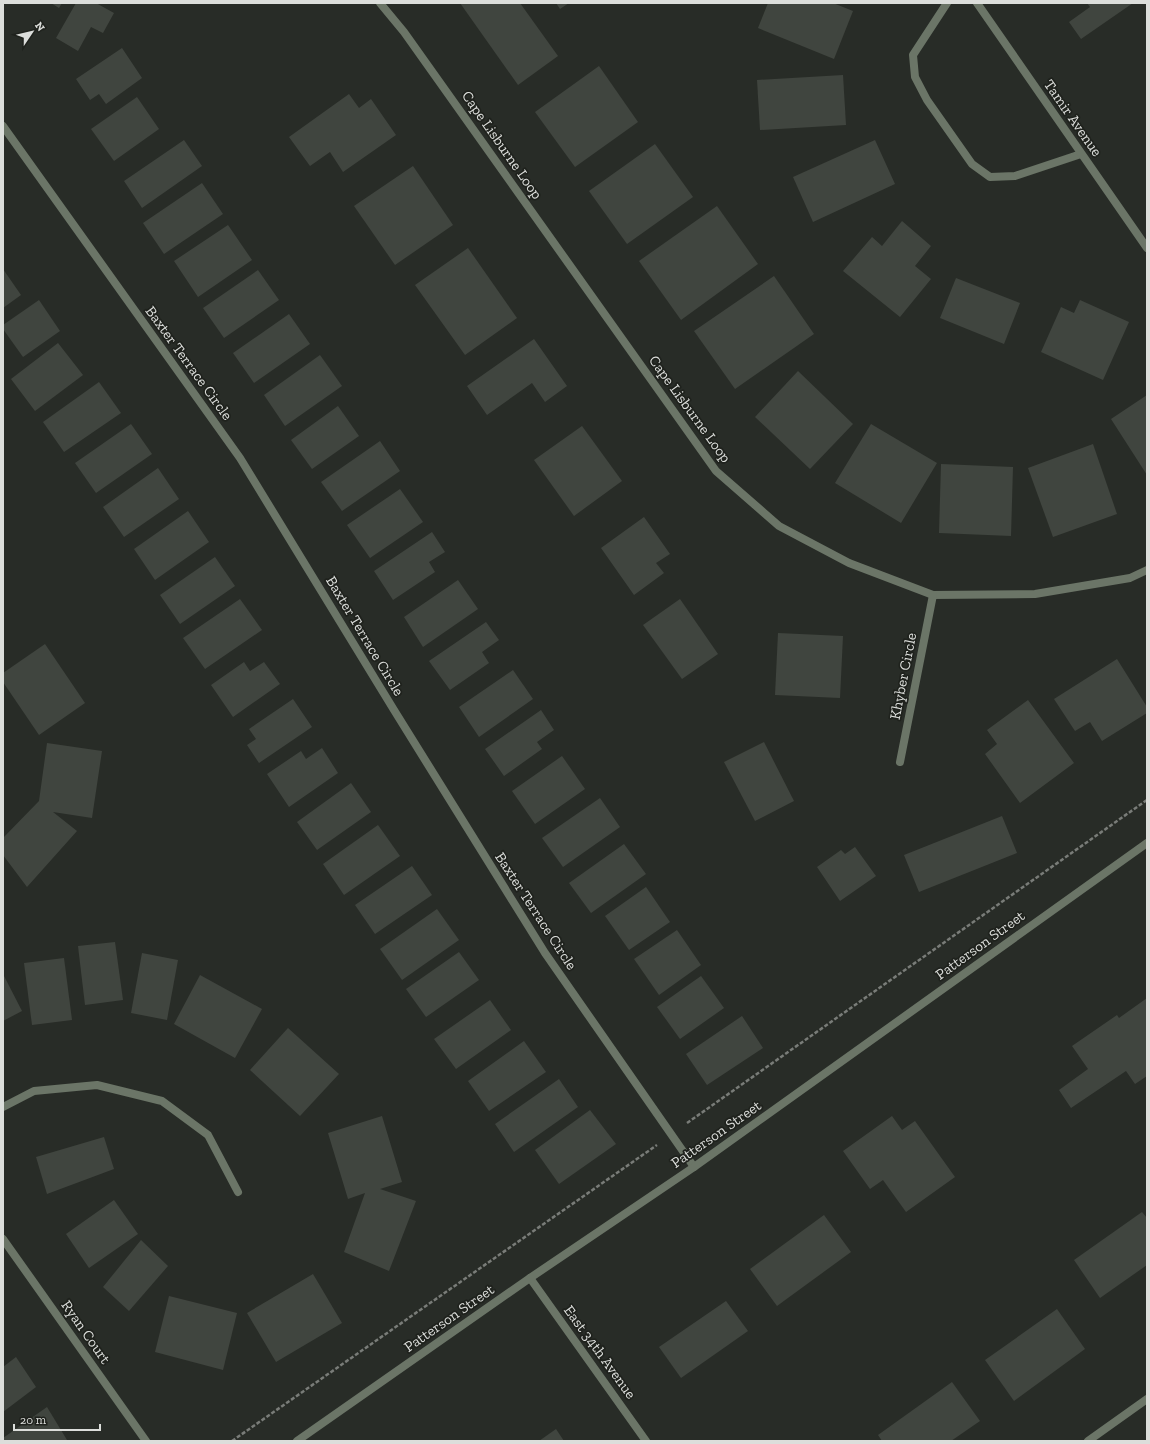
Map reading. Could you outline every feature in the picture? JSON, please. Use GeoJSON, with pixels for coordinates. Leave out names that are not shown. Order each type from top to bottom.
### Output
{"type":"FeatureCollection","features":[{"type":"Feature","properties":{"kind":"street","name":"Cape Lisburne Loop"},"geometry":{"type":"LineString","coordinates":[[380,3],[409,38],[716,471],[779,526],[849,563],[933,595],[1035,594],[1130,578],[1147,570]]}},
{"type":"Feature","properties":{"kind":"street"},"geometry":{"type":"LineString","coordinates":[[947,3],[913,55],[915,77],[927,100],[972,164],[990,177],[1015,176],[1081,154]]}},
{"type":"Feature","properties":{"kind":"street","name":"Tamir Avenue"},"geometry":{"type":"LineString","coordinates":[[977,3],[1147,248]]}},
{"type":"Feature","properties":{"kind":"street","name":"Baxter Terrace Circle"},"geometry":{"type":"LineString","coordinates":[[3,126],[240,458],[390,703],[546,953],[694,1167]]}},
{"type":"Feature","properties":{"kind":"street","name":"Khyber Circle"},"geometry":{"type":"LineString","coordinates":[[900,762],[933,595]]}},
{"type":"Feature","properties":{"kind":"street","name":"Patterson Street"},"geometry":{"type":"LineString","coordinates":[[297,1441],[530,1278],[694,1167],[1147,843]]}},
{"type":"Feature","properties":{"kind":"street"},"geometry":{"type":"LineString","coordinates":[[3,1107],[34,1091],[97,1086],[162,1101],[208,1135],[238,1192]]}},
{"type":"Feature","properties":{"kind":"street","name":"Ryan Court"},"geometry":{"type":"LineString","coordinates":[[3,1239],[146,1441]]}},
{"type":"Feature","properties":{"kind":"street","name":"East 34th Avenue"},"geometry":{"type":"LineString","coordinates":[[530,1278],[646,1441]]}},
{"type":"Feature","properties":{"kind":"street"},"geometry":{"type":"LineString","coordinates":[[1088,1441],[1147,1399]]}},
{"type":"Feature","properties":{"kind":"path"},"geometry":{"type":"LineString","coordinates":[[232,1441],[639,1158],[1147,800]]}},
{"type":"Feature","properties":{"kind":"building"},"geometry":{"type":"Polygon","coordinates":[[[51,3],[62,3],[59,8],[51,3]]]}},
{"type":"Feature","properties":{"kind":"building"},"geometry":{"type":"Polygon","coordinates":[[[76,3],[96,3],[114,13],[103,33],[91,27],[78,51],[56,38],[76,3]]]}},
{"type":"Feature","properties":{"kind":"building"},"geometry":{"type":"Polygon","coordinates":[[[460,3],[520,3],[558,56],[518,85],[460,3]]]}},
{"type":"Feature","properties":{"kind":"building"},"geometry":{"type":"Polygon","coordinates":[[[556,3],[569,3],[560,9],[556,3]]]}},
{"type":"Feature","properties":{"kind":"building"},"geometry":{"type":"Polygon","coordinates":[[[768,3],[833,3],[853,11],[834,59],[758,28],[768,3]]]}},
{"type":"Feature","properties":{"kind":"building"},"geometry":{"type":"Polygon","coordinates":[[[1087,3],[1133,3],[1081,39],[1069,22],[1090,7],[1087,3]]]}},
{"type":"Feature","properties":{"kind":"building"},"geometry":{"type":"Polygon","coordinates":[[[122,48],[142,78],[106,104],[99,94],[90,100],[76,79],[122,48]]]}},
{"type":"Feature","properties":{"kind":"building"},"geometry":{"type":"Polygon","coordinates":[[[599,66],[638,122],[575,167],[535,112],[599,66]]]}},
{"type":"Feature","properties":{"kind":"building"},"geometry":{"type":"Polygon","coordinates":[[[843,75],[846,125],[760,130],[757,80],[843,75]]]}},
{"type":"Feature","properties":{"kind":"building"},"geometry":{"type":"Polygon","coordinates":[[[349,94],[359,108],[371,99],[396,135],[343,172],[330,152],[310,166],[289,137],[349,94]]]}},
{"type":"Feature","properties":{"kind":"building"},"geometry":{"type":"Polygon","coordinates":[[[137,97],[159,129],[114,161],[91,129],[137,97]]]}},
{"type":"Feature","properties":{"kind":"building"},"geometry":{"type":"Polygon","coordinates":[[[184,140],[202,166],[142,208],[124,181],[184,140]]]}},
{"type":"Feature","properties":{"kind":"building"},"geometry":{"type":"Polygon","coordinates":[[[875,140],[895,184],[813,222],[793,177],[875,140]]]}},
{"type":"Feature","properties":{"kind":"building"},"geometry":{"type":"Polygon","coordinates":[[[655,144],[693,197],[627,244],[589,191],[655,144]]]}},
{"type":"Feature","properties":{"kind":"building"},"geometry":{"type":"Polygon","coordinates":[[[413,166],[453,225],[395,265],[354,206],[413,166]]]}},
{"type":"Feature","properties":{"kind":"building"},"geometry":{"type":"Polygon","coordinates":[[[202,183],[223,214],[164,254],[143,223],[202,183]]]}},
{"type":"Feature","properties":{"kind":"building"},"geometry":{"type":"Polygon","coordinates":[[[717,206],[758,264],[681,320],[639,261],[717,206]]]}},
{"type":"Feature","properties":{"kind":"building"},"geometry":{"type":"Polygon","coordinates":[[[902,221],[931,246],[915,266],[931,279],[900,317],[843,271],[872,237],[882,246],[902,221]]]}},
{"type":"Feature","properties":{"kind":"building"},"geometry":{"type":"Polygon","coordinates":[[[228,225],[252,260],[198,297],[174,261],[228,225]]]}},
{"type":"Feature","properties":{"kind":"building"},"geometry":{"type":"Polygon","coordinates":[[[468,248],[517,318],[465,355],[415,285],[468,248]]]}},
{"type":"Feature","properties":{"kind":"building"},"geometry":{"type":"Polygon","coordinates":[[[3,269],[21,295],[3,308],[3,269]]]}},
{"type":"Feature","properties":{"kind":"building"},"geometry":{"type":"Polygon","coordinates":[[[258,270],[279,300],[224,338],[203,308],[258,270]]]}},
{"type":"Feature","properties":{"kind":"building"},"geometry":{"type":"Polygon","coordinates":[[[774,276],[814,334],[735,389],[694,331],[774,276]]]}},
{"type":"Feature","properties":{"kind":"building"},"geometry":{"type":"Polygon","coordinates":[[[956,278],[1020,303],[1004,344],[940,318],[956,278]]]}},
{"type":"Feature","properties":{"kind":"building"},"geometry":{"type":"Polygon","coordinates":[[[39,300],[60,331],[23,357],[3,329],[3,325],[39,300]]]}},
{"type":"Feature","properties":{"kind":"building"},"geometry":{"type":"Polygon","coordinates":[[[1080,300],[1129,322],[1103,380],[1041,352],[1061,307],[1074,313],[1080,300]]]}},
{"type":"Feature","properties":{"kind":"building"},"geometry":{"type":"Polygon","coordinates":[[[289,314],[310,344],[254,383],[233,353],[289,314]]]}},
{"type":"Feature","properties":{"kind":"building"},"geometry":{"type":"Polygon","coordinates":[[[534,339],[567,386],[545,402],[532,383],[487,415],[467,386],[534,339]]]}},
{"type":"Feature","properties":{"kind":"building"},"geometry":{"type":"Polygon","coordinates":[[[58,343],[83,375],[35,411],[11,379],[58,343]]]}},
{"type":"Feature","properties":{"kind":"building"},"geometry":{"type":"Polygon","coordinates":[[[320,355],[342,386],[285,426],[264,395],[320,355]]]}},
{"type":"Feature","properties":{"kind":"building"},"geometry":{"type":"Polygon","coordinates":[[[798,371],[853,424],[810,469],[755,417],[798,371]]]}},
{"type":"Feature","properties":{"kind":"building"},"geometry":{"type":"Polygon","coordinates":[[[99,382],[121,413],[64,452],[43,422],[99,382]]]}},
{"type":"Feature","properties":{"kind":"building"},"geometry":{"type":"Polygon","coordinates":[[[1147,395],[1147,475],[1111,419],[1147,395]]]}},
{"type":"Feature","properties":{"kind":"building"},"geometry":{"type":"Polygon","coordinates":[[[338,406],[359,436],[312,469],[291,440],[338,406]]]}},
{"type":"Feature","properties":{"kind":"building"},"geometry":{"type":"Polygon","coordinates":[[[131,424],[152,454],[96,493],[75,463],[131,424]]]}},
{"type":"Feature","properties":{"kind":"building"},"geometry":{"type":"Polygon","coordinates":[[[871,424],[937,463],[901,523],[835,483],[871,424]]]}},
{"type":"Feature","properties":{"kind":"building"},"geometry":{"type":"Polygon","coordinates":[[[582,426],[622,481],[574,516],[534,460],[582,426]]]}},
{"type":"Feature","properties":{"kind":"building"},"geometry":{"type":"Polygon","coordinates":[[[380,441],[400,471],[342,511],[321,482],[380,441]]]}},
{"type":"Feature","properties":{"kind":"building"},"geometry":{"type":"Polygon","coordinates":[[[1093,444],[1117,514],[1053,537],[1028,468],[1093,444]]]}},
{"type":"Feature","properties":{"kind":"building"},"geometry":{"type":"Polygon","coordinates":[[[941,464],[1013,467],[1011,536],[939,533],[941,464]]]}},
{"type":"Feature","properties":{"kind":"building"},"geometry":{"type":"Polygon","coordinates":[[[158,468],[179,499],[124,537],[103,507],[158,468]]]}},
{"type":"Feature","properties":{"kind":"building"},"geometry":{"type":"Polygon","coordinates":[[[400,489],[423,522],[370,558],[347,525],[400,489]]]}},
{"type":"Feature","properties":{"kind":"building"},"geometry":{"type":"Polygon","coordinates":[[[188,511],[209,542],[155,580],[134,549],[188,511]]]}},
{"type":"Feature","properties":{"kind":"building"},"geometry":{"type":"Polygon","coordinates":[[[644,517],[670,554],[656,563],[664,573],[634,595],[601,548],[644,517]]]}},
{"type":"Feature","properties":{"kind":"building"},"geometry":{"type":"Polygon","coordinates":[[[432,532],[445,552],[429,562],[435,572],[393,600],[374,571],[432,532]]]}},
{"type":"Feature","properties":{"kind":"building"},"geometry":{"type":"Polygon","coordinates":[[[215,557],[235,586],[180,624],[160,595],[215,557]]]}},
{"type":"Feature","properties":{"kind":"building"},"geometry":{"type":"Polygon","coordinates":[[[458,580],[478,609],[423,647],[404,617],[458,580]]]}},
{"type":"Feature","properties":{"kind":"building"},"geometry":{"type":"Polygon","coordinates":[[[240,599],[262,630],[205,669],[183,638],[240,599]]]}},
{"type":"Feature","properties":{"kind":"building"},"geometry":{"type":"Polygon","coordinates":[[[680,599],[718,654],[682,679],[643,625],[680,599]]]}},
{"type":"Feature","properties":{"kind":"building"},"geometry":{"type":"Polygon","coordinates":[[[486,622],[499,640],[482,652],[489,663],[450,690],[429,661],[486,622]]]}},
{"type":"Feature","properties":{"kind":"building"},"geometry":{"type":"Polygon","coordinates":[[[778,633],[843,636],[840,698],[775,695],[778,633]]]}},
{"type":"Feature","properties":{"kind":"building"},"geometry":{"type":"Polygon","coordinates":[[[45,644],[85,703],[39,735],[3,682],[3,673],[45,644]]]}},
{"type":"Feature","properties":{"kind":"building"},"geometry":{"type":"Polygon","coordinates":[[[1117,659],[1147,707],[1147,713],[1102,741],[1090,722],[1075,731],[1054,699],[1117,659]]]}},
{"type":"Feature","properties":{"kind":"building"},"geometry":{"type":"Polygon","coordinates":[[[244,662],[250,671],[264,662],[280,684],[233,717],[211,685],[244,662]]]}},
{"type":"Feature","properties":{"kind":"building"},"geometry":{"type":"Polygon","coordinates":[[[513,670],[533,699],[479,737],[459,707],[513,670]]]}},
{"type":"Feature","properties":{"kind":"building"},"geometry":{"type":"Polygon","coordinates":[[[293,699],[312,727],[259,763],[247,745],[256,739],[249,729],[293,699]]]}},
{"type":"Feature","properties":{"kind":"building"},"geometry":{"type":"Polygon","coordinates":[[[1028,700],[1074,763],[1020,803],[985,754],[997,744],[987,730],[1028,700]]]}},
{"type":"Feature","properties":{"kind":"building"},"geometry":{"type":"Polygon","coordinates":[[[541,710],[554,730],[537,742],[542,749],[504,776],[485,749],[541,710]]]}},
{"type":"Feature","properties":{"kind":"building"},"geometry":{"type":"Polygon","coordinates":[[[764,742],[794,801],[755,821],[724,762],[764,742]]]}},
{"type":"Feature","properties":{"kind":"building"},"geometry":{"type":"Polygon","coordinates":[[[47,743],[102,751],[92,818],[53,812],[77,831],[27,887],[3,855],[3,838],[39,801],[47,743]]]}},
{"type":"Feature","properties":{"kind":"building"},"geometry":{"type":"Polygon","coordinates":[[[322,748],[338,773],[289,807],[267,774],[301,751],[306,759],[322,748]]]}},
{"type":"Feature","properties":{"kind":"building"},"geometry":{"type":"Polygon","coordinates":[[[562,756],[585,789],[535,824],[512,791],[562,756]]]}},
{"type":"Feature","properties":{"kind":"building"},"geometry":{"type":"Polygon","coordinates":[[[351,783],[371,812],[317,850],[297,822],[351,783]]]}},
{"type":"Feature","properties":{"kind":"building"},"geometry":{"type":"Polygon","coordinates":[[[600,798],[620,827],[563,867],[542,838],[600,798]]]}},
{"type":"Feature","properties":{"kind":"building"},"geometry":{"type":"Polygon","coordinates":[[[1002,816],[1017,853],[919,892],[904,855],[1002,816]]]}},
{"type":"Feature","properties":{"kind":"building"},"geometry":{"type":"Polygon","coordinates":[[[378,825],[400,856],[344,895],[323,864],[378,825]]]}},
{"type":"Feature","properties":{"kind":"building"},"geometry":{"type":"Polygon","coordinates":[[[624,844],[646,874],[591,913],[569,883],[624,844]]]}},
{"type":"Feature","properties":{"kind":"building"},"geometry":{"type":"Polygon","coordinates":[[[855,847],[876,876],[840,901],[817,867],[841,850],[845,854],[855,847]]]}},
{"type":"Feature","properties":{"kind":"building"},"geometry":{"type":"Polygon","coordinates":[[[412,866],[432,895],[375,934],[355,905],[412,866]]]}},
{"type":"Feature","properties":{"kind":"building"},"geometry":{"type":"Polygon","coordinates":[[[646,887],[670,922],[629,950],[605,916],[646,887]]]}},
{"type":"Feature","properties":{"kind":"building"},"geometry":{"type":"Polygon","coordinates":[[[437,909],[459,940],[402,980],[380,949],[437,909]]]}},
{"type":"Feature","properties":{"kind":"building"},"geometry":{"type":"Polygon","coordinates":[[[677,930],[701,965],[659,995],[634,959],[677,930]]]}},
{"type":"Feature","properties":{"kind":"building"},"geometry":{"type":"Polygon","coordinates":[[[115,942],[123,1000],[85,1005],[78,946],[115,942]]]}},
{"type":"Feature","properties":{"kind":"building"},"geometry":{"type":"Polygon","coordinates":[[[459,952],[479,980],[426,1017],[406,989],[459,952]]]}},
{"type":"Feature","properties":{"kind":"building"},"geometry":{"type":"Polygon","coordinates":[[[142,953],[178,960],[167,1020],[131,1013],[142,953]]]}},
{"type":"Feature","properties":{"kind":"building"},"geometry":{"type":"Polygon","coordinates":[[[64,958],[72,1020],[32,1025],[24,963],[64,958]]]}},
{"type":"Feature","properties":{"kind":"building"},"geometry":{"type":"Polygon","coordinates":[[[3,974],[22,1011],[3,1021],[3,974]]]}},
{"type":"Feature","properties":{"kind":"building"},"geometry":{"type":"Polygon","coordinates":[[[200,975],[262,1009],[235,1058],[174,1024],[200,975]]]}},
{"type":"Feature","properties":{"kind":"building"},"geometry":{"type":"Polygon","coordinates":[[[701,976],[724,1008],[680,1039],[657,1007],[701,976]]]}},
{"type":"Feature","properties":{"kind":"building"},"geometry":{"type":"Polygon","coordinates":[[[1147,998],[1147,1076],[1135,1084],[1126,1071],[1071,1108],[1059,1090],[1088,1069],[1072,1046],[1117,1015],[1119,1018],[1147,998]]]}},
{"type":"Feature","properties":{"kind":"building"},"geometry":{"type":"Polygon","coordinates":[[[490,1000],[511,1030],[456,1069],[434,1039],[490,1000]]]}},
{"type":"Feature","properties":{"kind":"building"},"geometry":{"type":"Polygon","coordinates":[[[742,1016],[763,1048],[707,1085],[686,1054],[742,1016]]]}},
{"type":"Feature","properties":{"kind":"building"},"geometry":{"type":"Polygon","coordinates":[[[288,1028],[339,1074],[300,1116],[250,1070],[288,1028]]]}},
{"type":"Feature","properties":{"kind":"building"},"geometry":{"type":"Polygon","coordinates":[[[524,1041],[546,1072],[489,1111],[468,1081],[524,1041]]]}},
{"type":"Feature","properties":{"kind":"building"},"geometry":{"type":"Polygon","coordinates":[[[559,1079],[578,1107],[514,1152],[495,1124],[559,1079]]]}},
{"type":"Feature","properties":{"kind":"building"},"geometry":{"type":"Polygon","coordinates":[[[590,1110],[616,1144],[559,1184],[535,1150],[590,1110]]]}},
{"type":"Feature","properties":{"kind":"building"},"geometry":{"type":"Polygon","coordinates":[[[382,1116],[402,1182],[380,1189],[416,1201],[389,1271],[344,1252],[365,1193],[348,1199],[328,1133],[382,1116]]]}},
{"type":"Feature","properties":{"kind":"building"},"geometry":{"type":"Polygon","coordinates":[[[892,1116],[902,1130],[915,1121],[955,1177],[906,1212],[883,1180],[870,1189],[843,1151],[892,1116]]]}},
{"type":"Feature","properties":{"kind":"building"},"geometry":{"type":"Polygon","coordinates":[[[104,1137],[114,1169],[47,1194],[36,1157],[104,1137]]]}},
{"type":"Feature","properties":{"kind":"building"},"geometry":{"type":"Polygon","coordinates":[[[114,1200],[138,1234],[89,1268],[66,1234],[114,1200]]]}},
{"type":"Feature","properties":{"kind":"building"},"geometry":{"type":"Polygon","coordinates":[[[1142,1212],[1147,1218],[1147,1265],[1100,1298],[1074,1260],[1142,1212]]]}},
{"type":"Feature","properties":{"kind":"building"},"geometry":{"type":"Polygon","coordinates":[[[824,1215],[851,1252],[777,1306],[750,1269],[824,1215]]]}},
{"type":"Feature","properties":{"kind":"building"},"geometry":{"type":"Polygon","coordinates":[[[141,1240],[168,1266],[129,1311],[103,1287],[141,1240]]]}},
{"type":"Feature","properties":{"kind":"building"},"geometry":{"type":"Polygon","coordinates":[[[313,1274],[342,1323],[276,1362],[247,1313],[313,1274]]]}},
{"type":"Feature","properties":{"kind":"building"},"geometry":{"type":"Polygon","coordinates":[[[169,1296],[237,1313],[223,1370],[155,1352],[169,1296]]]}},
{"type":"Feature","properties":{"kind":"building"},"geometry":{"type":"Polygon","coordinates":[[[726,1301],[748,1331],[681,1378],[659,1347],[726,1301]]]}},
{"type":"Feature","properties":{"kind":"building"},"geometry":{"type":"Polygon","coordinates":[[[1057,1309],[1085,1349],[1014,1401],[985,1360],[1057,1309]]]}},
{"type":"Feature","properties":{"kind":"building"},"geometry":{"type":"Polygon","coordinates":[[[16,1357],[36,1387],[3,1412],[3,1367],[16,1357]]]}},
{"type":"Feature","properties":{"kind":"building"},"geometry":{"type":"Polygon","coordinates":[[[952,1382],[980,1421],[951,1441],[882,1441],[878,1435],[952,1382]]]}},
{"type":"Feature","properties":{"kind":"building"},"geometry":{"type":"Polygon","coordinates":[[[47,1407],[67,1440],[3,1441],[3,1438],[47,1407]]]}},
{"type":"Feature","properties":{"kind":"building"},"geometry":{"type":"Polygon","coordinates":[[[556,1429],[564,1441],[539,1441],[556,1429]]]}}]}
